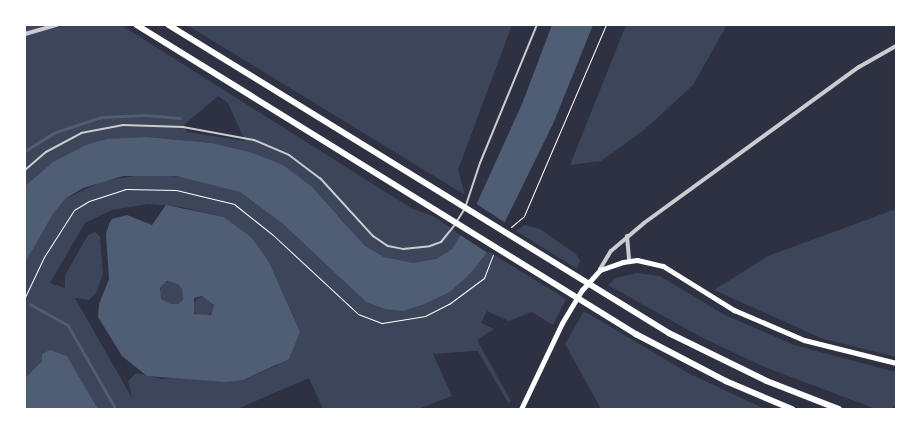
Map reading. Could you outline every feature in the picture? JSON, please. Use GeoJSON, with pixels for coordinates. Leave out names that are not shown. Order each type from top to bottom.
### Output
{"type":"FeatureCollection","features":[{"type":"Feature","properties":{"kind":"highway"},"geometry":{"type":"LineString","coordinates":[[137,25],[587,304],[687,362],[792,409]]}},
{"type":"Feature","properties":{"kind":"highway"},"geometry":{"type":"LineString","coordinates":[[169,25],[510,234],[596,289],[695,347],[767,381],[839,409]]}},
{"type":"Feature","properties":{"kind":"main road"},"geometry":{"type":"LineString","coordinates":[[522,409],[564,319],[582,290],[600,270],[629,261],[663,266],[734,310],[773,328],[837,349],[896,363]]}},
{"type":"Feature","properties":{"kind":"street"},"geometry":{"type":"LineString","coordinates":[[25,34],[57,25]]}},
{"type":"Feature","properties":{"kind":"street"},"geometry":{"type":"LineString","coordinates":[[600,270],[611,251],[627,236],[859,67],[896,46]]}},
{"type":"Feature","properties":{"kind":"street"},"geometry":{"type":"LineString","coordinates":[[627,236],[629,261]]}},
{"type":"Feature","properties":{"kind":"lane"},"geometry":{"type":"LineString","coordinates":[[25,170],[46,152],[81,133],[104,127],[147,125],[214,131],[254,140],[289,155],[320,178],[373,236],[388,246],[403,249],[430,246],[441,242],[450,232],[469,201],[480,163],[537,25]]}},
{"type":"Feature","properties":{"kind":"path"},"geometry":{"type":"LineString","coordinates":[[510,234],[524,216],[606,25]]}},
{"type":"Feature","properties":{"kind":"path"},"geometry":{"type":"LineString","coordinates":[[25,297],[44,257],[74,210],[90,201],[125,190],[176,190],[234,204],[273,235],[358,314],[382,323],[425,316],[449,304],[484,278],[500,250]]}},
{"type":"Feature","properties":{"kind":"shaded area"},"geometry":{"type":"Polygon","coordinates":[[[25,25],[121,25],[411,208],[433,216],[461,235],[452,249],[436,259],[413,264],[384,257],[364,246],[338,215],[250,152],[212,143],[147,137],[53,162],[25,186],[25,25]],[[218,96],[184,125],[187,132],[245,141],[228,103],[218,96]]]}},
{"type":"Feature","properties":{"kind":"shaded area"},"geometry":{"type":"Polygon","coordinates":[[[187,25],[512,25],[458,170],[465,195],[187,25]]]}},
{"type":"Feature","properties":{"kind":"shaded area"},"geometry":{"type":"Polygon","coordinates":[[[552,25],[593,25],[553,124],[495,242],[471,273],[450,292],[425,304],[403,311],[385,309],[366,302],[283,224],[240,192],[177,176],[123,176],[83,188],[65,199],[53,214],[25,263],[25,186],[53,162],[86,145],[107,139],[147,137],[212,143],[250,152],[283,165],[312,187],[365,246],[384,257],[413,263],[436,259],[452,249],[467,225],[522,104],[552,25]]]}},
{"type":"Feature","properties":{"kind":"shaded area"},"geometry":{"type":"Polygon","coordinates":[[[626,25],[727,25],[693,85],[644,130],[601,161],[570,165],[626,25]]]}},
{"type":"Feature","properties":{"kind":"shaded area"},"geometry":{"type":"Polygon","coordinates":[[[148,174],[194,178],[240,192],[283,224],[366,302],[403,311],[425,304],[450,292],[471,273],[488,251],[566,299],[553,325],[532,312],[509,321],[487,311],[481,323],[494,329],[477,340],[511,401],[508,403],[478,351],[474,351],[433,354],[452,396],[418,409],[323,409],[309,378],[237,409],[98,409],[67,356],[42,354],[42,361],[25,378],[25,263],[53,214],[65,199],[103,181],[148,174]],[[148,204],[112,210],[85,223],[50,283],[65,288],[65,275],[88,235],[95,232],[100,237],[103,274],[96,293],[89,300],[75,298],[132,398],[128,381],[136,373],[162,379],[180,376],[243,380],[278,365],[300,332],[269,262],[241,230],[224,217],[181,207],[148,204]]]}},
{"type":"Feature","properties":{"kind":"shaded area"},"geometry":{"type":"Polygon","coordinates":[[[166,205],[224,217],[252,238],[269,262],[300,332],[289,359],[243,380],[226,382],[147,376],[122,356],[98,317],[99,304],[109,279],[106,234],[112,219],[127,215],[152,225],[166,205]],[[167,281],[160,288],[161,299],[170,304],[178,304],[183,299],[182,289],[178,284],[167,281]],[[202,296],[194,298],[194,314],[211,315],[214,305],[202,296]]]}},
{"type":"Feature","properties":{"kind":"shaded area"},"geometry":{"type":"Polygon","coordinates":[[[896,209],[896,357],[823,339],[714,290],[768,256],[896,209]]]}},
{"type":"Feature","properties":{"kind":"shaded area"},"geometry":{"type":"Polygon","coordinates":[[[525,225],[540,229],[576,254],[580,261],[577,269],[516,231],[525,225]]]}},
{"type":"Feature","properties":{"kind":"shaded area"},"geometry":{"type":"Polygon","coordinates":[[[637,273],[660,276],[723,314],[794,345],[896,372],[896,403],[892,409],[876,409],[762,366],[699,336],[608,285],[616,278],[637,273]]]}},
{"type":"Feature","properties":{"kind":"shaded area"},"geometry":{"type":"Polygon","coordinates":[[[172,281],[180,285],[184,293],[180,301],[172,305],[164,301],[160,293],[164,285],[172,281]]]}},
{"type":"Feature","properties":{"kind":"shaded area"},"geometry":{"type":"Polygon","coordinates":[[[203,297],[210,300],[213,307],[210,314],[203,317],[196,314],[193,307],[196,300],[203,297]]]}},
{"type":"Feature","properties":{"kind":"shaded area"},"geometry":{"type":"Polygon","coordinates":[[[584,311],[688,373],[765,409],[601,409],[565,344],[584,311]]]}},
{"type":"Feature","properties":{"kind":"shaded area"},"geometry":{"type":"Polygon","coordinates":[[[50,350],[67,356],[98,409],[25,409],[25,378],[42,361],[42,354],[50,350]]]}},
{"type":"Feature","properties":{"kind":"pier"},"geometry":{"type":"Polygon","coordinates":[[[475,203],[507,224],[488,253],[456,232],[475,203]]]}},
{"type":"Feature","properties":{"kind":"waterway"},"geometry":{"type":"LineString","coordinates":[[25,151],[56,132],[102,117],[145,115],[180,118]]}},
{"type":"Feature","properties":{"kind":"waterway"},"geometry":{"type":"LineString","coordinates":[[30,304],[68,325],[116,409]]}}]}
